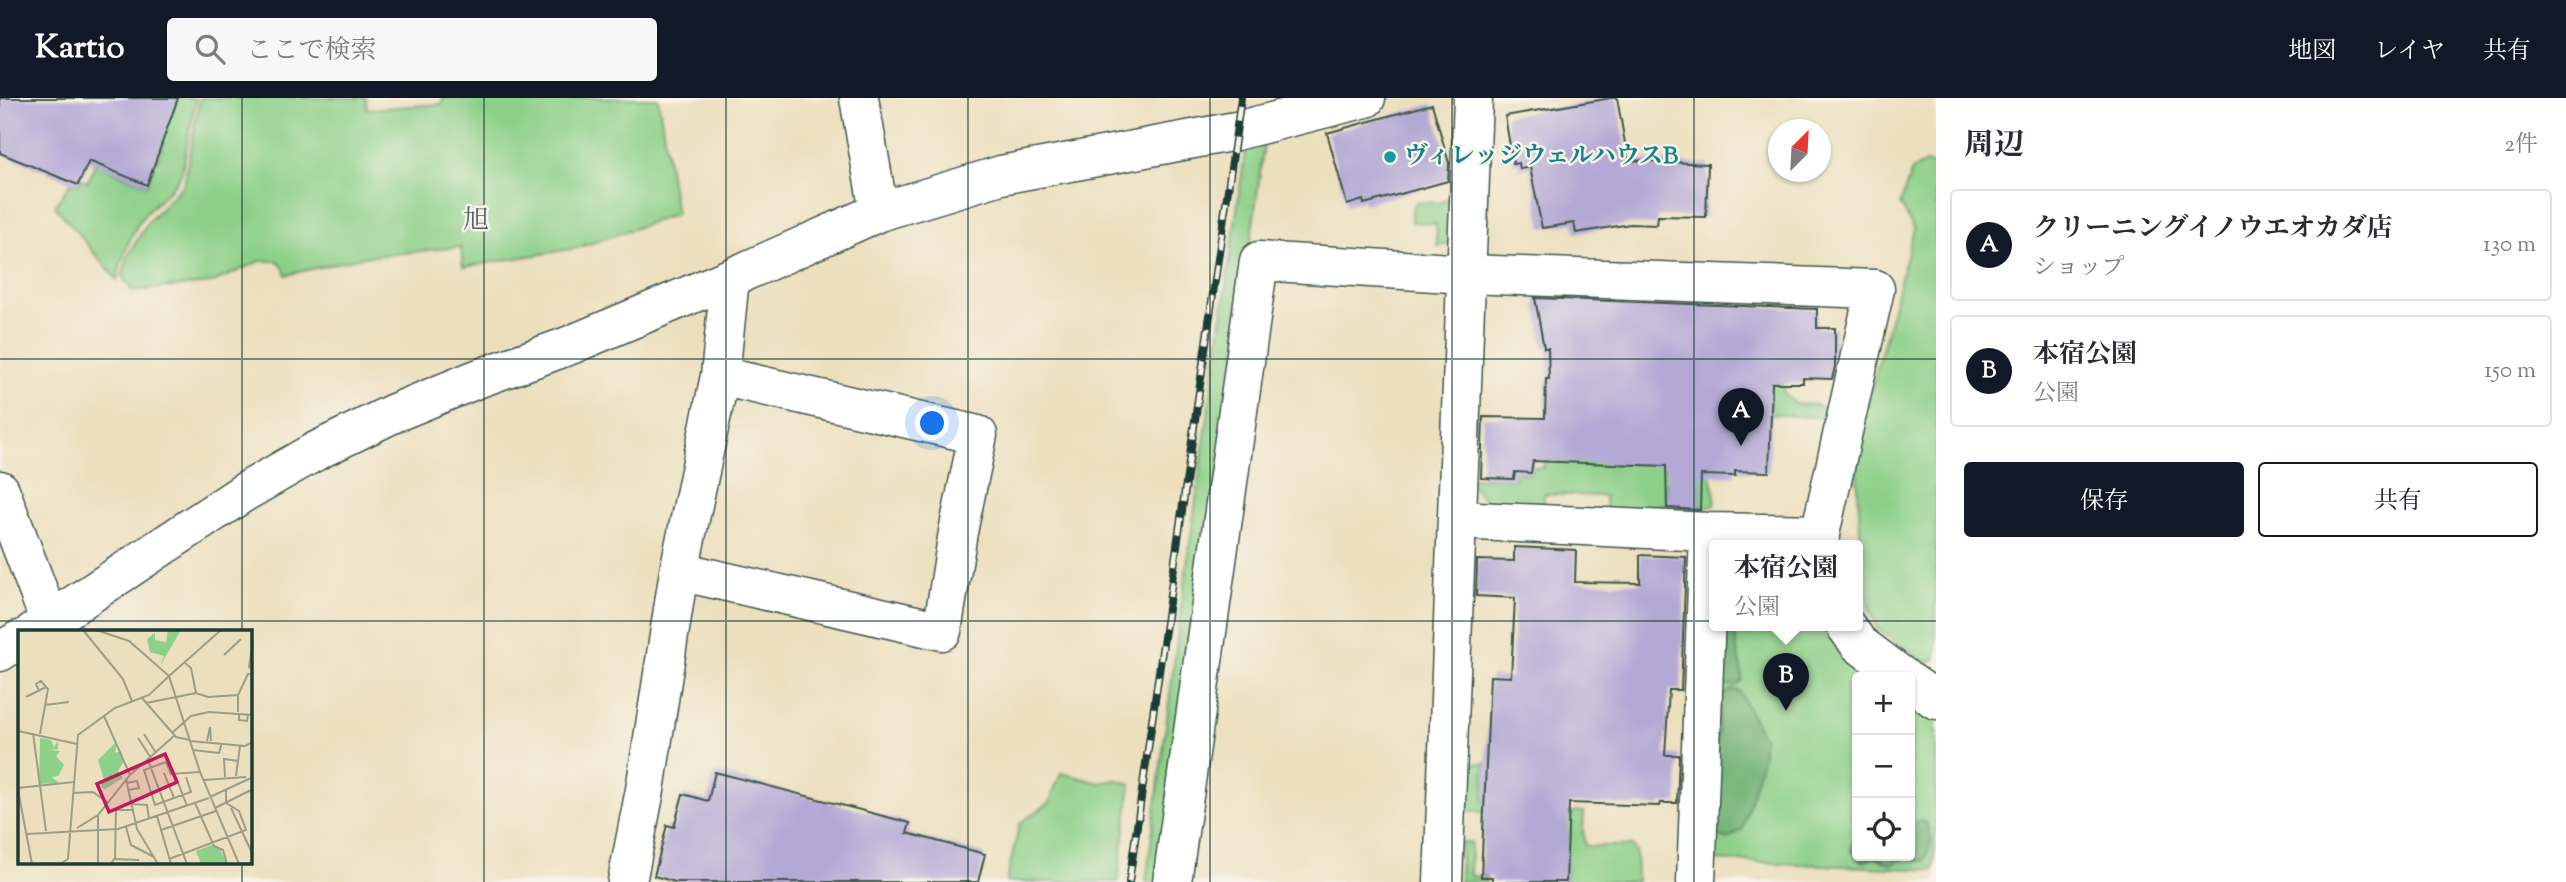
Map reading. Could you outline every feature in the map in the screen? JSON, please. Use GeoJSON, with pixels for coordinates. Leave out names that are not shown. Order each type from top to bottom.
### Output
{"type":"FeatureCollection","features":[{"type":"Feature","properties":{"kind":"street"},"geometry":{"type":"LineString","coordinates":[[859,98],[879,212]]}},
{"type":"Feature","properties":{"kind":"street"},"geometry":{"type":"LineString","coordinates":[[36,630],[243,493],[316,451],[416,404],[568,346],[879,212],[1001,175],[1236,131],[1366,98]]}},
{"type":"Feature","properties":{"kind":"street"},"geometry":{"type":"LineString","coordinates":[[1443,882],[1473,98]]}},
{"type":"Feature","properties":{"kind":"street"},"geometry":{"type":"LineString","coordinates":[[1172,882],[1259,261],[1467,274],[1875,289],[1820,539],[1457,520]]}},
{"type":"Feature","properties":{"kind":"street"},"geometry":{"type":"LineString","coordinates":[[627,882],[645,790],[679,571],[720,376],[730,278]]}},
{"type":"Feature","properties":{"kind":"street"},"geometry":{"type":"LineString","coordinates":[[679,571],[942,631],[958,532],[978,435],[720,376]]}},
{"type":"Feature","properties":{"kind":"street"},"geometry":{"type":"LineString","coordinates":[[0,490],[34,630]]}},
{"type":"Feature","properties":{"kind":"street"},"geometry":{"type":"LineString","coordinates":[[1696,882],[1709,532]]}},
{"type":"Feature","properties":{"kind":"street"},"geometry":{"type":"LineString","coordinates":[[1849,631],[1859,644],[1896,672]]}},
{"type":"Feature","properties":{"kind":"street"},"geometry":{"type":"LineString","coordinates":[[0,652],[18,641]]}},
{"type":"Feature","properties":{"kind":"street"},"geometry":{"type":"LineString","coordinates":[[1915,685],[1936,700]]}},
{"type":"Feature","properties":{"kind":"green space"},"geometry":{"type":"Polygon","coordinates":[[[178,98],[196,98],[182,171],[171,188],[136,227],[124,254],[117,280],[55,206],[71,182],[78,185],[81,179],[88,182],[96,161],[107,169],[147,185],[164,143],[126,128],[169,120],[178,98]]]}},
{"type":"Feature","properties":{"kind":"green space"},"geometry":{"type":"Polygon","coordinates":[[[200,98],[366,98],[367,109],[442,104],[442,98],[658,98],[676,214],[577,248],[463,267],[461,247],[362,257],[286,275],[278,261],[260,261],[211,283],[132,291],[122,276],[129,254],[148,222],[184,184],[200,98]]]}},
{"type":"Feature","properties":{"kind":"green space"},"geometry":{"type":"Polygon","coordinates":[[[1264,143],[1164,882],[1146,882],[1183,593],[1246,146],[1264,143]]]}},
{"type":"Feature","properties":{"kind":"green space"},"geometry":{"type":"Polygon","coordinates":[[[1926,163],[1936,166],[1936,657],[1928,663],[1877,629],[1863,588],[1863,540],[1861,540],[1857,471],[1861,428],[1914,229],[1900,204],[1912,170],[1926,163]]]}},
{"type":"Feature","properties":{"kind":"green space"},"geometry":{"type":"Polygon","coordinates":[[[1451,197],[1457,243],[1437,246],[1436,224],[1412,222],[1412,210],[1416,202],[1439,203],[1451,197]]]}},
{"type":"Feature","properties":{"kind":"green space"},"geometry":{"type":"Polygon","coordinates":[[[1732,383],[1781,383],[1784,393],[1795,404],[1819,405],[1830,412],[1826,418],[1729,411],[1732,383]]]}},
{"type":"Feature","properties":{"kind":"green space"},"geometry":{"type":"Polygon","coordinates":[[[1544,461],[1710,464],[1714,504],[1700,510],[1700,482],[1666,482],[1667,504],[1651,506],[1645,513],[1605,509],[1605,496],[1544,494],[1544,510],[1494,509],[1470,484],[1470,478],[1514,479],[1515,472],[1531,473],[1532,467],[1544,468],[1544,461]]]}},
{"type":"Feature","properties":{"kind":"green space"},"geometry":{"type":"Polygon","coordinates":[[[1717,631],[1736,631],[1736,647],[1742,680],[1736,686],[1726,685],[1721,680],[1717,631]]]}},
{"type":"Feature","properties":{"kind":"green space"},"geometry":{"type":"Polygon","coordinates":[[[1719,631],[1828,631],[1838,643],[1875,672],[1852,672],[1852,861],[1915,861],[1915,702],[1931,714],[1936,724],[1933,870],[1711,860],[1719,631]]]}},
{"type":"Feature","properties":{"kind":"green space"},"geometry":{"type":"Polygon","coordinates":[[[1731,690],[1739,691],[1763,738],[1763,755],[1742,830],[1727,839],[1709,836],[1721,696],[1731,690]]]}},
{"type":"Feature","properties":{"kind":"green space"},"geometry":{"type":"Polygon","coordinates":[[[1485,763],[1483,801],[1488,802],[1489,812],[1462,811],[1463,764],[1485,763]]]}},
{"type":"Feature","properties":{"kind":"green space"},"geometry":{"type":"Polygon","coordinates":[[[1061,773],[1100,783],[1116,780],[1131,784],[1118,882],[1006,882],[1020,823],[1049,803],[1061,773]]]}},
{"type":"Feature","properties":{"kind":"green space"},"geometry":{"type":"Polygon","coordinates":[[[1567,812],[1570,814],[1584,812],[1585,846],[1632,846],[1636,852],[1637,882],[1566,882],[1567,812]]]}},
{"type":"Feature","properties":{"kind":"green space"},"geometry":{"type":"Polygon","coordinates":[[[1917,821],[1926,822],[1931,837],[1924,861],[1915,861],[1917,821]]]}},
{"type":"Feature","properties":{"kind":"green space"},"geometry":{"type":"Polygon","coordinates":[[[1461,842],[1471,842],[1470,876],[1486,877],[1486,882],[1460,882],[1461,842]]]}},
{"type":"Feature","properties":{"kind":"green space"},"geometry":{"type":"Polygon","coordinates":[[[1883,861],[1899,861],[1891,865],[1883,861]]]}},
{"type":"Feature","properties":{"kind":"building"},"geometry":{"type":"Polygon","coordinates":[[[0,98],[178,98],[147,185],[89,161],[78,185],[0,153],[0,98]]]}},
{"type":"Feature","properties":{"kind":"building"},"geometry":{"type":"Polygon","coordinates":[[[1617,98],[1628,160],[1708,164],[1706,217],[1658,216],[1657,225],[1630,224],[1576,233],[1574,223],[1542,228],[1530,167],[1520,169],[1519,163],[1513,164],[1505,116],[1617,98]]]}},
{"type":"Feature","properties":{"kind":"building","name":"ヴィレッジウェルハウスB"},"geometry":{"type":"Polygon","coordinates":[[[1432,104],[1449,163],[1448,181],[1364,204],[1363,200],[1347,205],[1327,133],[1432,104]]]}},
{"type":"Feature","properties":{"kind":"building"},"geometry":{"type":"Polygon","coordinates":[[[1535,298],[1817,309],[1817,328],[1835,328],[1835,367],[1832,379],[1803,378],[1803,383],[1772,383],[1769,472],[1735,471],[1735,476],[1701,475],[1700,510],[1667,508],[1666,466],[1533,461],[1531,473],[1515,472],[1514,479],[1481,478],[1483,417],[1545,418],[1546,379],[1549,379],[1548,348],[1544,348],[1535,298]]]}},
{"type":"Feature","properties":{"kind":"building"},"geometry":{"type":"Polygon","coordinates":[[[1514,547],[1576,550],[1575,582],[1640,583],[1640,555],[1686,557],[1681,690],[1669,690],[1665,755],[1679,755],[1677,803],[1661,803],[1660,806],[1569,803],[1566,882],[1492,882],[1492,877],[1481,877],[1490,676],[1511,677],[1515,598],[1476,596],[1477,560],[1514,561],[1514,547]]]}},
{"type":"Feature","properties":{"kind":"building"},"geometry":{"type":"Polygon","coordinates":[[[715,772],[910,823],[907,833],[985,854],[978,882],[675,882],[654,876],[667,825],[674,827],[683,794],[708,801],[715,772]]]}},
{"type":"Feature","properties":{"kind":"railway"},"geometry":{"type":"LineString","coordinates":[[1129,882],[1241,98]]}},
{"type":"Feature","properties":{"kind":"place","name":"ヴィレッジウェルハウスB"},"geometry":{"type":"Point","coordinates":[1390,157]}},
{"type":"Feature","properties":{"kind":"place","name":"クリーニングイノウエオカダ店"},"geometry":{"type":"Point","coordinates":[1741,446]}},
{"type":"Feature","properties":{"kind":"place","name":"本宿公園"},"geometry":{"type":"Point","coordinates":[1786,711]}},
{"type":"Feature","properties":{"kind":"district","name":"旭"},"geometry":{"type":"Point","coordinates":[476,221]}}]}
